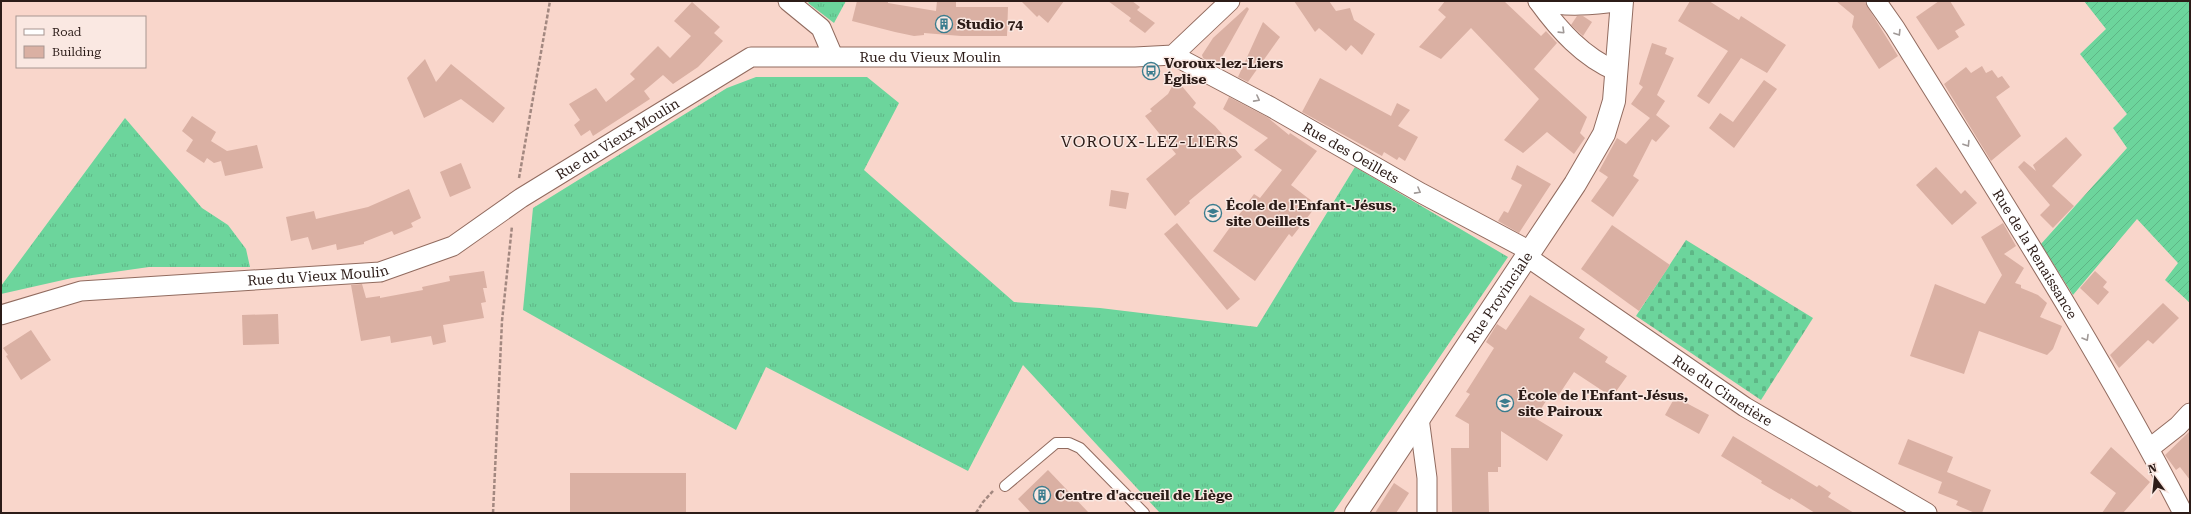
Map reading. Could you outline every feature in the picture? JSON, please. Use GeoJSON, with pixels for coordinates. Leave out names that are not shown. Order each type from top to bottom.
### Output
{"type":"FeatureCollection","features":[{"type":"Feature","properties":{"kind":"main road","name":"Rue Provinciale"},"geometry":{"type":"LineString","coordinates":[[1356,513],[1575,184],[1604,134],[1614,101],[1622,1]]}},
{"type":"Feature","properties":{"kind":"street"},"geometry":{"type":"LineString","coordinates":[[788,1],[821,28],[833,56]]}},
{"type":"Feature","properties":{"kind":"street"},"geometry":{"type":"LineString","coordinates":[[1173,55],[1230,1]]}},
{"type":"Feature","properties":{"kind":"street"},"geometry":{"type":"LineString","coordinates":[[1538,1],[1556,6],[1572,6],[1622,1]]}},
{"type":"Feature","properties":{"kind":"street"},"geometry":{"type":"LineString","coordinates":[[1538,1],[1557,27],[1577,46],[1599,64],[1616,72]]}},
{"type":"Feature","properties":{"kind":"street","name":"Rue de la Renaissance"},"geometry":{"type":"LineString","coordinates":[[1876,1],[1895,28],[2067,306],[2150,448],[2183,513]]}},
{"type":"Feature","properties":{"kind":"street","name":"Rue du Vieux Moulin"},"geometry":{"type":"LineString","coordinates":[[1,315],[82,291],[380,272],[453,246],[515,202],[751,57],[1120,57],[1173,55]]}},
{"type":"Feature","properties":{"kind":"street","name":"Rue des Oeillets"},"geometry":{"type":"LineString","coordinates":[[1173,55],[1302,124],[1528,253]]}},
{"type":"Feature","properties":{"kind":"street","name":"Rue du Cimetière"},"geometry":{"type":"LineString","coordinates":[[1528,253],[1745,407],[1927,513]]}},
{"type":"Feature","properties":{"kind":"street"},"geometry":{"type":"LineString","coordinates":[[2150,448],[2178,426],[2190,413]]}},
{"type":"Feature","properties":{"kind":"street"},"geometry":{"type":"LineString","coordinates":[[1419,418],[1427,478],[1427,513]]}},
{"type":"Feature","properties":{"kind":"lane"},"geometry":{"type":"LineString","coordinates":[[1005,486],[1056,443],[1069,443],[1080,448],[1144,513]]}},
{"type":"Feature","properties":{"kind":"path"},"geometry":{"type":"LineString","coordinates":[[494,513],[502,321],[515,202],[538,60],[550,1]]}},
{"type":"Feature","properties":{"kind":"path"},"geometry":{"type":"LineString","coordinates":[[976,513],[983,502],[996,489],[1005,486]]}},
{"type":"Feature","properties":{"kind":"green space"},"geometry":{"type":"Polygon","coordinates":[[[810,1],[846,1],[834,23],[808,3],[810,1]]]}},
{"type":"Feature","properties":{"kind":"green space"},"geometry":{"type":"Polygon","coordinates":[[[2084,1],[2190,1],[2190,303],[2165,280],[2178,263],[2137,219],[2073,295],[2041,244],[2127,148],[2113,128],[2127,114],[2080,54],[2106,29],[2084,1]]]}},
{"type":"Feature","properties":{"kind":"green space"},"geometry":{"type":"Polygon","coordinates":[[[756,77],[867,77],[899,103],[864,170],[1014,302],[1100,308],[1257,327],[1355,167],[1508,257],[1333,513],[1160,513],[1023,365],[968,471],[766,367],[736,430],[523,310],[533,208],[727,88],[756,77]]]}},
{"type":"Feature","properties":{"kind":"green space"},"geometry":{"type":"Polygon","coordinates":[[[125,118],[202,208],[228,225],[246,249],[250,267],[149,267],[72,278],[1,294],[1,286],[125,118]]]}},
{"type":"Feature","properties":{"kind":"green space"},"geometry":{"type":"Polygon","coordinates":[[[1686,240],[1813,318],[1761,400],[1636,316],[1686,240]]]}},
{"type":"Feature","properties":{"kind":"building"},"geometry":{"type":"Polygon","coordinates":[[[857,1],[888,1],[888,3],[936,11],[937,1],[956,1],[956,7],[1008,7],[1007,36],[961,36],[924,33],[924,35],[914,36],[895,32],[852,21],[857,1]]]}},
{"type":"Feature","properties":{"kind":"building"},"geometry":{"type":"Polygon","coordinates":[[[1021,1],[1064,1],[1048,23],[1039,15],[1037,17],[1021,1]]]}},
{"type":"Feature","properties":{"kind":"building"},"geometry":{"type":"Polygon","coordinates":[[[1108,1],[1132,1],[1140,7],[1137,10],[1155,23],[1145,33],[1129,21],[1131,18],[1108,1]]]}},
{"type":"Feature","properties":{"kind":"building"},"geometry":{"type":"Polygon","coordinates":[[[1294,1],[1329,1],[1336,11],[1350,8],[1354,20],[1375,34],[1362,55],[1351,45],[1346,51],[1319,28],[1315,32],[1294,1]]]}},
{"type":"Feature","properties":{"kind":"building"},"geometry":{"type":"Polygon","coordinates":[[[1445,1],[1504,1],[1541,36],[1546,31],[1557,43],[1534,69],[1587,117],[1580,133],[1585,138],[1574,154],[1547,132],[1523,153],[1504,140],[1539,99],[1471,28],[1441,59],[1419,47],[1446,17],[1438,10],[1445,1]]]}},
{"type":"Feature","properties":{"kind":"building"},"geometry":{"type":"Polygon","coordinates":[[[1690,1],[1709,1],[1739,20],[1741,16],[1786,45],[1767,73],[1741,58],[1709,104],[1697,96],[1728,51],[1678,21],[1690,1]]]}},
{"type":"Feature","properties":{"kind":"building"},"geometry":{"type":"Polygon","coordinates":[[[1836,1],[1864,1],[1898,56],[1879,69],[1852,27],[1854,16],[1836,1]]]}},
{"type":"Feature","properties":{"kind":"building"},"geometry":{"type":"Polygon","coordinates":[[[1939,1],[1950,1],[1965,25],[1955,31],[1959,37],[1938,50],[1916,17],[1939,1]]]}},
{"type":"Feature","properties":{"kind":"building"},"geometry":{"type":"Polygon","coordinates":[[[692,2],[720,27],[714,33],[723,41],[698,67],[673,84],[663,75],[644,91],[650,99],[593,136],[590,130],[581,136],[574,125],[580,120],[569,104],[596,88],[606,102],[635,79],[630,74],[658,46],[670,58],[691,36],[674,21],[692,2]]]}},
{"type":"Feature","properties":{"kind":"building"},"geometry":{"type":"Polygon","coordinates":[[[1247,7],[1249,9],[1217,66],[1203,58],[1202,55],[1213,38],[1247,7]]]}},
{"type":"Feature","properties":{"kind":"building"},"geometry":{"type":"Polygon","coordinates":[[[1577,16],[1583,16],[1592,22],[1583,36],[1571,25],[1577,16]]]}},
{"type":"Feature","properties":{"kind":"building"},"geometry":{"type":"Polygon","coordinates":[[[1263,22],[1280,37],[1248,82],[1238,77],[1263,22]]]}},
{"type":"Feature","properties":{"kind":"building"},"geometry":{"type":"Polygon","coordinates":[[[1652,43],[1667,48],[1665,54],[1674,58],[1657,95],[1665,101],[1656,115],[1670,126],[1656,142],[1652,139],[1633,176],[1639,180],[1613,217],[1591,201],[1608,177],[1599,171],[1617,138],[1626,144],[1650,118],[1631,104],[1643,87],[1639,84],[1652,43]]]}},
{"type":"Feature","properties":{"kind":"building"},"geometry":{"type":"Polygon","coordinates":[[[425,59],[436,82],[451,64],[505,108],[493,123],[461,99],[424,118],[407,78],[425,59]]]}},
{"type":"Feature","properties":{"kind":"building"},"geometry":{"type":"Polygon","coordinates":[[[1982,66],[1986,73],[1992,70],[1998,78],[2002,76],[2010,87],[1996,97],[2021,136],[1991,161],[1944,84],[1966,67],[1971,73],[1982,66]]]}},
{"type":"Feature","properties":{"kind":"building"},"geometry":{"type":"Polygon","coordinates":[[[1320,78],[1391,116],[1397,103],[1410,110],[1398,126],[1418,137],[1405,161],[1399,157],[1397,160],[1384,152],[1382,156],[1302,112],[1320,78]]]}},
{"type":"Feature","properties":{"kind":"building"},"geometry":{"type":"Polygon","coordinates":[[[1176,79],[1196,103],[1193,107],[1215,126],[1242,157],[1189,201],[1190,203],[1175,216],[1146,179],[1176,154],[1145,116],[1152,111],[1150,109],[1168,94],[1176,79]]]}},
{"type":"Feature","properties":{"kind":"building"},"geometry":{"type":"Polygon","coordinates":[[[1764,80],[1777,89],[1734,148],[1709,128],[1720,113],[1733,122],[1764,80]]]}},
{"type":"Feature","properties":{"kind":"building"},"geometry":{"type":"Polygon","coordinates":[[[1229,97],[1267,117],[1289,135],[1290,133],[1317,151],[1291,185],[1317,205],[1292,237],[1289,234],[1255,281],[1213,251],[1254,194],[1260,198],[1282,170],[1254,150],[1268,138],[1223,109],[1229,97]]]}},
{"type":"Feature","properties":{"kind":"building"},"geometry":{"type":"Polygon","coordinates":[[[192,116],[216,132],[211,141],[227,151],[257,145],[263,168],[225,176],[221,161],[214,163],[207,158],[204,163],[186,151],[193,140],[182,131],[192,116]]]}},
{"type":"Feature","properties":{"kind":"building"},"geometry":{"type":"Polygon","coordinates":[[[2066,137],[2082,155],[2052,186],[2074,206],[2053,228],[2040,215],[2050,205],[2018,167],[2024,161],[2036,171],[2033,165],[2066,137]]]}},
{"type":"Feature","properties":{"kind":"building"},"geometry":{"type":"Polygon","coordinates":[[[461,163],[471,188],[450,197],[440,172],[461,163]]]}},
{"type":"Feature","properties":{"kind":"building"},"geometry":{"type":"Polygon","coordinates":[[[1517,165],[1551,184],[1519,233],[1498,221],[1504,211],[1508,213],[1522,185],[1511,179],[1517,165]]]}},
{"type":"Feature","properties":{"kind":"building"},"geometry":{"type":"Polygon","coordinates":[[[1936,167],[1961,194],[1965,190],[1977,203],[1952,225],[1916,185],[1936,167]]]}},
{"type":"Feature","properties":{"kind":"building"},"geometry":{"type":"Polygon","coordinates":[[[409,189],[421,218],[411,223],[413,227],[394,235],[392,231],[364,242],[364,244],[337,250],[336,244],[312,250],[308,237],[291,241],[286,217],[314,211],[316,219],[368,207],[409,189]]]}},
{"type":"Feature","properties":{"kind":"building"},"geometry":{"type":"Polygon","coordinates":[[[1111,190],[1129,193],[1126,209],[1109,206],[1111,190]]]}},
{"type":"Feature","properties":{"kind":"building"},"geometry":{"type":"Polygon","coordinates":[[[1177,223],[1240,299],[1227,310],[1164,234],[1177,223]]]}},
{"type":"Feature","properties":{"kind":"building"},"geometry":{"type":"Polygon","coordinates":[[[2003,223],[2016,246],[2004,254],[2024,268],[2015,283],[2021,285],[2021,288],[2038,295],[2047,303],[2040,317],[2062,326],[2053,349],[2047,355],[1979,331],[1964,374],[1910,356],[1935,284],[1985,304],[2002,275],[1981,237],[2003,223]]]}},
{"type":"Feature","properties":{"kind":"building"},"geometry":{"type":"Polygon","coordinates":[[[1612,225],[1670,265],[1639,311],[1581,269],[1612,225]]]}},
{"type":"Feature","properties":{"kind":"building"},"geometry":{"type":"Polygon","coordinates":[[[484,271],[487,288],[483,288],[486,302],[481,303],[484,318],[443,325],[446,342],[433,345],[431,336],[391,343],[390,336],[361,341],[351,285],[362,284],[366,298],[380,296],[380,298],[423,290],[422,287],[450,281],[449,276],[484,271]]]}},
{"type":"Feature","properties":{"kind":"building"},"geometry":{"type":"Polygon","coordinates":[[[2095,271],[2107,282],[2103,287],[2109,292],[2098,305],[2080,288],[2095,271]]]}},
{"type":"Feature","properties":{"kind":"building"},"geometry":{"type":"Polygon","coordinates":[[[1530,295],[1585,329],[1579,338],[1608,357],[1605,362],[1627,376],[1612,397],[1574,372],[1556,399],[1550,395],[1535,418],[1563,435],[1547,461],[1501,431],[1501,467],[1498,467],[1498,472],[1488,472],[1489,513],[1452,513],[1451,448],[1469,448],[1469,424],[1455,416],[1470,394],[1466,392],[1494,348],[1486,342],[1497,324],[1506,330],[1530,295]]]}},
{"type":"Feature","properties":{"kind":"building"},"geometry":{"type":"Polygon","coordinates":[[[2163,303],[2179,318],[2153,344],[2148,340],[2119,368],[2110,355],[2163,303]]]}},
{"type":"Feature","properties":{"kind":"building"},"geometry":{"type":"Polygon","coordinates":[[[278,314],[279,344],[243,345],[242,315],[278,314]]]}},
{"type":"Feature","properties":{"kind":"building"},"geometry":{"type":"Polygon","coordinates":[[[31,330],[51,360],[21,380],[6,356],[8,355],[3,348],[31,330]]]}},
{"type":"Feature","properties":{"kind":"building"},"geometry":{"type":"Polygon","coordinates":[[[1675,397],[1709,415],[1699,434],[1665,415],[1675,397]]]}},
{"type":"Feature","properties":{"kind":"building"},"geometry":{"type":"Polygon","coordinates":[[[2190,431],[2190,480],[2180,467],[2176,470],[2165,455],[2190,431]]]}},
{"type":"Feature","properties":{"kind":"building"},"geometry":{"type":"Polygon","coordinates":[[[1733,436],[1817,487],[1819,485],[1831,493],[1828,497],[1854,513],[1815,513],[1791,498],[1790,500],[1761,483],[1762,481],[1721,456],[1733,436]]]}},
{"type":"Feature","properties":{"kind":"building"},"geometry":{"type":"Polygon","coordinates":[[[1908,439],[1953,457],[1947,472],[1991,490],[1982,513],[1975,513],[1956,505],[1958,501],[1938,493],[1942,482],[1898,464],[1908,439]]]}},
{"type":"Feature","properties":{"kind":"building"},"geometry":{"type":"Polygon","coordinates":[[[2111,447],[2150,482],[2123,513],[2102,513],[2116,493],[2090,473],[2111,447]]]}},
{"type":"Feature","properties":{"kind":"building","name":"Centre d'accueil de Liège"},"geometry":{"type":"Polygon","coordinates":[[[1048,470],[1089,513],[1031,513],[1018,499],[1048,470]]]}},
{"type":"Feature","properties":{"kind":"building"},"geometry":{"type":"Polygon","coordinates":[[[570,473],[686,473],[686,513],[570,513],[570,473]]]}},
{"type":"Feature","properties":{"kind":"building"},"geometry":{"type":"Polygon","coordinates":[[[1394,483],[1409,493],[1396,513],[1375,513],[1394,483]]]}},
{"type":"Feature","properties":{"kind":"place","name":"Studio 74"},"geometry":{"type":"Point","coordinates":[944,24]}},
{"type":"Feature","properties":{"kind":"place","name":"Voroux-lez-Liers Église"},"geometry":{"type":"Point","coordinates":[1151,71]}},
{"type":"Feature","properties":{"kind":"place","name":"École de l'Enfant-Jésus, site Oeillets"},"geometry":{"type":"Point","coordinates":[1213,213]}},
{"type":"Feature","properties":{"kind":"place","name":"École de l'Enfant-Jésus, site Pairoux"},"geometry":{"type":"Point","coordinates":[1505,403]}},
{"type":"Feature","properties":{"kind":"place","name":"Centre d'accueil de Liège"},"geometry":{"type":"Point","coordinates":[1042,495]}},
{"type":"Feature","properties":{"kind":"district","name":"VOROUX-LEZ-LIERS"},"geometry":{"type":"Point","coordinates":[1150,141]}}]}
